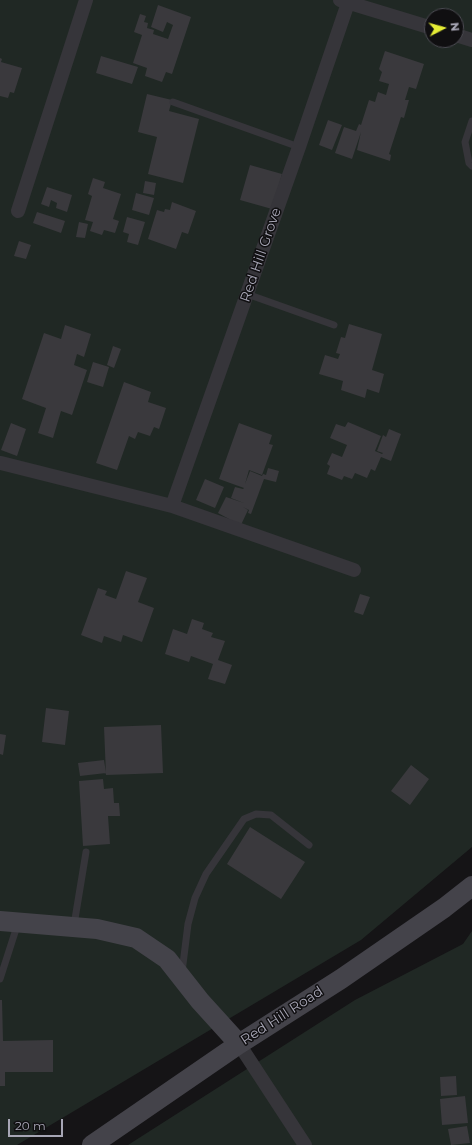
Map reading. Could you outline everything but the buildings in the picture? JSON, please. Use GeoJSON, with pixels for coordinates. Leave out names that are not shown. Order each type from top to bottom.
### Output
{"type":"FeatureCollection","features":[{"type":"Feature","properties":{"kind":"main road","name":"Red Hill Road"},"geometry":{"type":"LineString","coordinates":[[92,1145],[239,1044],[341,979],[471,889]]}},
{"type":"Feature","properties":{"kind":"main road"},"geometry":{"type":"LineString","coordinates":[[9,922],[97,930],[136,938],[167,959],[200,1001],[239,1044]]}},
{"type":"Feature","properties":{"kind":"street"},"geometry":{"type":"LineString","coordinates":[[18,211],[86,0]]}},
{"type":"Feature","properties":{"kind":"street"},"geometry":{"type":"LineString","coordinates":[[344,2],[424,26]]}},
{"type":"Feature","properties":{"kind":"street","name":"Red Hill Grove"},"geometry":{"type":"LineString","coordinates":[[172,506],[299,147],[344,2]]}},
{"type":"Feature","properties":{"kind":"street"},"geometry":{"type":"LineString","coordinates":[[1,463],[172,506],[354,570]]}},
{"type":"Feature","properties":{"kind":"street"},"geometry":{"type":"LineString","coordinates":[[239,1044],[304,1145]]}},
{"type":"Feature","properties":{"kind":"lane"},"geometry":{"type":"LineString","coordinates":[[173,102],[299,147]]}},
{"type":"Feature","properties":{"kind":"lane"},"geometry":{"type":"LineString","coordinates":[[472,121],[465,142],[469,163],[472,166]]}},
{"type":"Feature","properties":{"kind":"lane"},"geometry":{"type":"LineString","coordinates":[[247,294],[334,325]]}},
{"type":"Feature","properties":{"kind":"lane"},"geometry":{"type":"LineString","coordinates":[[182,978],[182,965],[188,924],[195,898],[206,874],[244,819],[256,814],[271,815],[309,845]]}},
{"type":"Feature","properties":{"kind":"lane"},"geometry":{"type":"LineString","coordinates":[[74,928],[86,852]]}},
{"type":"Feature","properties":{"kind":"lane"},"geometry":{"type":"LineString","coordinates":[[0,979],[9,922]]}},
{"type":"Feature","properties":{"kind":"shaded area"},"geometry":{"type":"Polygon","coordinates":[[[0,0],[472,0],[472,847],[361,940],[17,1145],[0,1145],[0,0]]]}},
{"type":"Feature","properties":{"kind":"shaded area"},"geometry":{"type":"Polygon","coordinates":[[[472,931],[472,1145],[128,1145],[355,1000],[463,944],[472,931]]]}}]}
